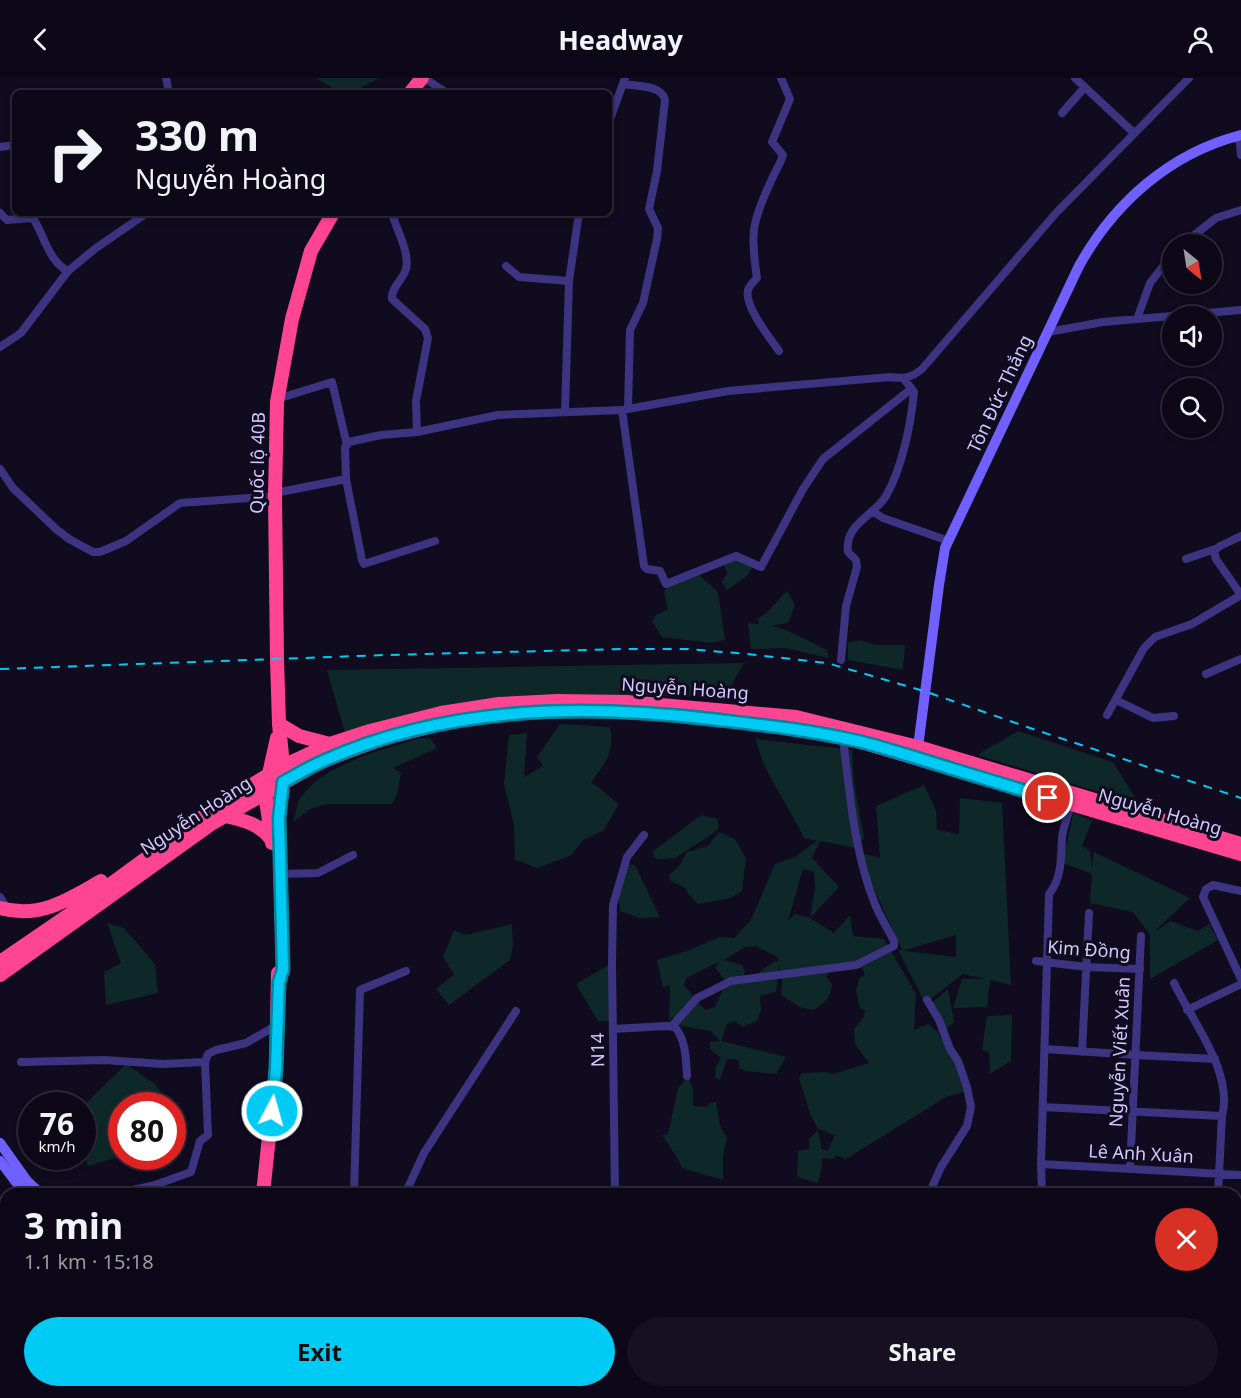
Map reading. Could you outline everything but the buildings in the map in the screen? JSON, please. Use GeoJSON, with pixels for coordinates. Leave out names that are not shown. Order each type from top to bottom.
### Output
{"type":"FeatureCollection","features":[{"type":"Feature","properties":{"kind":"highway","name":"Quốc lộ 40B"},"geometry":{"type":"LineString","coordinates":[[279,982],[283,959],[279,818],[284,766],[279,724],[275,494],[277,399],[292,319],[311,251],[331,216]]}},
{"type":"Feature","properties":{"kind":"highway","name":"Nguyễn Hoàng"},"geometry":{"type":"LineString","coordinates":[[0,962],[73,912],[219,805],[284,766],[330,744],[441,713],[499,704],[557,700],[627,702],[796,717],[918,747],[1241,844]]}},
{"type":"Feature","properties":{"kind":"highway","name":"Nguyễn Hoàng"},"geometry":{"type":"LineString","coordinates":[[0,975],[225,816],[322,761],[385,738],[448,722],[499,714],[591,710],[682,716],[787,727],[851,739],[1241,855]]}},
{"type":"Feature","properties":{"kind":"highway","name":"Quốc lộ 40B"},"geometry":{"type":"LineString","coordinates":[[264,1188],[276,1069],[279,982],[274,870],[265,792],[279,724]]}},
{"type":"Feature","properties":{"kind":"highway"},"geometry":{"type":"LineString","coordinates":[[279,724],[299,736],[330,744]]}},
{"type":"Feature","properties":{"kind":"highway"},"geometry":{"type":"LineString","coordinates":[[225,816],[260,828],[271,839]]}},
{"type":"Feature","properties":{"kind":"highway"},"geometry":{"type":"LineString","coordinates":[[4,909],[37,911],[69,900],[143,853],[177,835]]}},
{"type":"Feature","properties":{"kind":"street"},"geometry":{"type":"LineString","coordinates":[[779,351],[756,316],[748,294],[750,286],[757,278],[753,227],[758,210],[783,155],[772,142],[790,99],[781,78]]}},
{"type":"Feature","properties":{"kind":"street"},"geometry":{"type":"LineString","coordinates":[[1075,78],[1134,133]]}},
{"type":"Feature","properties":{"kind":"street"},"geometry":{"type":"LineString","coordinates":[[347,445],[349,442],[381,435],[417,432],[498,415],[625,410],[728,391],[890,377],[904,379],[914,376],[1056,213],[1189,78]]}},
{"type":"Feature","properties":{"kind":"street"},"geometry":{"type":"LineString","coordinates":[[420,79],[441,90]]}},
{"type":"Feature","properties":{"kind":"street"},"geometry":{"type":"LineString","coordinates":[[612,114],[624,81],[659,90],[664,94],[657,171],[650,209],[658,228],[657,239],[643,303],[630,330],[625,410],[644,566],[647,569],[660,571],[666,584],[736,556],[761,567],[803,489],[823,459],[911,389]]}},
{"type":"Feature","properties":{"kind":"street"},"geometry":{"type":"LineString","coordinates":[[1062,113],[1085,87]]}},
{"type":"Feature","properties":{"kind":"street"},"geometry":{"type":"LineString","coordinates":[[1240,135],[1241,155]]}},
{"type":"Feature","properties":{"kind":"street","name":"Tôn Đức Thắng"},"geometry":{"type":"LineString","coordinates":[[918,747],[945,548],[1090,246],[1132,196],[1160,173],[1187,155],[1216,142],[1240,135]]}},
{"type":"Feature","properties":{"kind":"street"},"geometry":{"type":"LineString","coordinates":[[1196,234],[1216,218],[1241,210]]}},
{"type":"Feature","properties":{"kind":"street"},"geometry":{"type":"LineString","coordinates":[[0,213],[7,220],[33,218],[52,255],[59,265],[68,271]]}},
{"type":"Feature","properties":{"kind":"street"},"geometry":{"type":"LineString","coordinates":[[0,347],[21,333],[68,271],[142,216]]}},
{"type":"Feature","properties":{"kind":"street"},"geometry":{"type":"LineString","coordinates":[[393,216],[405,254],[406,268],[393,290],[392,299],[427,333],[416,401],[417,432]]}},
{"type":"Feature","properties":{"kind":"street"},"geometry":{"type":"LineString","coordinates":[[565,412],[568,281],[579,216]]}},
{"type":"Feature","properties":{"kind":"street"},"geometry":{"type":"LineString","coordinates":[[506,266],[515,275],[523,278],[568,281]]}},
{"type":"Feature","properties":{"kind":"street"},"geometry":{"type":"LineString","coordinates":[[1137,319],[1150,283],[1162,268]]}},
{"type":"Feature","properties":{"kind":"street"},"geometry":{"type":"LineString","coordinates":[[1048,332],[1104,322],[1241,310]]}},
{"type":"Feature","properties":{"kind":"street"},"geometry":{"type":"LineString","coordinates":[[841,660],[846,606],[857,567],[856,560],[848,552],[848,544],[856,525],[882,501],[890,487],[909,435],[914,392],[904,379]]}},
{"type":"Feature","properties":{"kind":"street"},"geometry":{"type":"LineString","coordinates":[[277,399],[332,382],[347,445],[346,479],[364,564],[435,541]]}},
{"type":"Feature","properties":{"kind":"street"},"geometry":{"type":"LineString","coordinates":[[0,469],[13,488],[56,529],[93,552],[100,552],[126,541],[180,503],[275,494],[346,479]]}},
{"type":"Feature","properties":{"kind":"street"},"geometry":{"type":"LineString","coordinates":[[872,511],[890,521],[949,541]]}},
{"type":"Feature","properties":{"kind":"street"},"geometry":{"type":"LineString","coordinates":[[1186,559],[1215,549],[1241,536]]}},
{"type":"Feature","properties":{"kind":"street"},"geometry":{"type":"LineString","coordinates":[[1107,715],[1151,639],[1192,624],[1241,595],[1216,559],[1215,549]]}},
{"type":"Feature","properties":{"kind":"street"},"geometry":{"type":"LineString","coordinates":[[1206,674],[1241,659]]}},
{"type":"Feature","properties":{"kind":"street"},"geometry":{"type":"LineString","coordinates":[[1116,700],[1153,718],[1174,716]]}},
{"type":"Feature","properties":{"kind":"street"},"geometry":{"type":"LineString","coordinates":[[672,1026],[697,999],[731,981],[856,965],[894,946],[894,941],[876,906],[853,822],[843,739]]}},
{"type":"Feature","properties":{"kind":"street"},"geometry":{"type":"LineString","coordinates":[[1042,1188],[1049,894],[1053,890],[1059,872],[1063,834],[1071,804]]}},
{"type":"Feature","properties":{"kind":"street","name":"N14"},"geometry":{"type":"LineString","coordinates":[[615,1188],[614,905],[627,857],[644,835]]}},
{"type":"Feature","properties":{"kind":"street"},"geometry":{"type":"LineString","coordinates":[[280,874],[318,873],[353,855]]}},
{"type":"Feature","properties":{"kind":"street"},"geometry":{"type":"LineString","coordinates":[[1241,891],[1213,885],[1206,889],[1203,897],[1241,979]]}},
{"type":"Feature","properties":{"kind":"street"},"geometry":{"type":"LineString","coordinates":[[0,897],[4,909]]}},
{"type":"Feature","properties":{"kind":"street"},"geometry":{"type":"LineString","coordinates":[[1082,1052],[1089,913]]}},
{"type":"Feature","properties":{"kind":"street","name":"Nguyễn Viết Xuân"},"geometry":{"type":"LineString","coordinates":[[1130,1169],[1141,936]]}},
{"type":"Feature","properties":{"kind":"street","name":"Kim Đồng"},"geometry":{"type":"LineString","coordinates":[[1036,961],[1087,967],[1140,969]]}},
{"type":"Feature","properties":{"kind":"street"},"geometry":{"type":"LineString","coordinates":[[354,1188],[360,990],[406,971]]}},
{"type":"Feature","properties":{"kind":"street"},"geometry":{"type":"LineString","coordinates":[[1174,983],[1215,1059],[1225,1091],[1218,1188]]}},
{"type":"Feature","properties":{"kind":"street"},"geometry":{"type":"LineString","coordinates":[[1187,1010],[1241,984]]}},
{"type":"Feature","properties":{"kind":"street"},"geometry":{"type":"LineString","coordinates":[[927,1000],[958,1061],[967,1087],[970,1107],[967,1126],[941,1167],[932,1188]]}},
{"type":"Feature","properties":{"kind":"street"},"geometry":{"type":"LineString","coordinates":[[408,1188],[424,1154],[516,1011]]}},
{"type":"Feature","properties":{"kind":"street"},"geometry":{"type":"LineString","coordinates":[[142,1188],[191,1172],[200,1141],[208,1136],[205,1062],[211,1052],[246,1043],[277,1025]]}},
{"type":"Feature","properties":{"kind":"street"},"geometry":{"type":"LineString","coordinates":[[613,1029],[672,1026],[679,1032],[687,1076]]}},
{"type":"Feature","properties":{"kind":"street"},"geometry":{"type":"LineString","coordinates":[[1045,1048],[1136,1056],[1215,1059]]}},
{"type":"Feature","properties":{"kind":"street"},"geometry":{"type":"LineString","coordinates":[[21,1062],[104,1060],[163,1064],[205,1062]]}},
{"type":"Feature","properties":{"kind":"street"},"geometry":{"type":"LineString","coordinates":[[1043,1107],[1222,1116]]}},
{"type":"Feature","properties":{"kind":"street"},"geometry":{"type":"LineString","coordinates":[[0,1143],[35,1188]]}},
{"type":"Feature","properties":{"kind":"street"},"geometry":{"type":"LineString","coordinates":[[0,1161],[20,1188]]}},
{"type":"Feature","properties":{"kind":"street","name":"Lê Anh Xuân"},"geometry":{"type":"LineString","coordinates":[[1041,1164],[1241,1174]]}},
{"type":"Feature","properties":{"kind":"green space"},"geometry":{"type":"Polygon","coordinates":[[[315,78],[379,78],[356,90],[334,89],[315,78]]]}},
{"type":"Feature","properties":{"kind":"green space"},"geometry":{"type":"Polygon","coordinates":[[[733,557],[749,563],[752,568],[747,576],[727,590],[722,582],[727,573],[724,565],[733,557]]]}},
{"type":"Feature","properties":{"kind":"green space"},"geometry":{"type":"Polygon","coordinates":[[[689,573],[699,575],[718,592],[725,640],[711,643],[662,637],[652,621],[655,616],[668,609],[664,592],[668,586],[689,573]]]}},
{"type":"Feature","properties":{"kind":"green space"},"geometry":{"type":"Polygon","coordinates":[[[787,591],[795,605],[788,623],[771,626],[792,633],[827,650],[829,658],[785,648],[751,649],[748,623],[759,624],[758,618],[767,613],[787,591]]]}},
{"type":"Feature","properties":{"kind":"green space"},"geometry":{"type":"Polygon","coordinates":[[[860,640],[876,645],[905,645],[903,670],[848,660],[848,643],[860,640]]]}},
{"type":"Feature","properties":{"kind":"green space"},"geometry":{"type":"Polygon","coordinates":[[[744,663],[724,698],[647,695],[532,697],[429,709],[345,733],[327,670],[744,663]]]}},
{"type":"Feature","properties":{"kind":"green space"},"geometry":{"type":"Polygon","coordinates":[[[560,724],[610,727],[611,744],[608,757],[591,783],[619,804],[603,831],[583,840],[572,855],[537,868],[514,859],[514,825],[504,784],[509,735],[527,733],[524,777],[543,766],[537,757],[560,724]]]}},
{"type":"Feature","properties":{"kind":"green space"},"geometry":{"type":"Polygon","coordinates":[[[1018,731],[1113,762],[1139,804],[977,755],[1018,731]]]}},
{"type":"Feature","properties":{"kind":"green space"},"geometry":{"type":"Polygon","coordinates":[[[421,738],[430,738],[437,748],[393,768],[401,773],[397,794],[392,804],[327,804],[310,809],[293,822],[298,803],[306,790],[319,779],[371,753],[421,738]]]}},
{"type":"Feature","properties":{"kind":"green space"},"geometry":{"type":"Polygon","coordinates":[[[756,739],[852,750],[854,783],[864,838],[856,848],[820,841],[812,858],[839,887],[810,918],[834,933],[850,915],[853,936],[884,939],[916,994],[914,1030],[928,1024],[937,1031],[971,1090],[946,1097],[846,1159],[836,1155],[834,1159],[822,1158],[818,1183],[797,1177],[798,1151],[809,1149],[809,1139],[818,1130],[822,1149],[828,1151],[835,1135],[817,1128],[799,1078],[802,1073],[833,1074],[869,1063],[855,1044],[854,1029],[864,1017],[865,1010],[860,1009],[856,990],[860,977],[865,975],[862,968],[832,966],[826,977],[832,984],[829,996],[824,1003],[813,1010],[800,1007],[781,995],[782,980],[779,965],[776,992],[760,996],[761,1010],[757,1021],[743,1027],[735,1021],[727,1024],[721,1041],[786,1057],[776,1074],[745,1071],[739,1068],[739,1060],[727,1059],[720,1080],[715,1078],[716,1067],[721,1058],[710,1049],[710,1042],[720,1041],[711,1031],[671,1024],[674,1015],[669,1022],[670,986],[663,987],[657,960],[690,950],[719,937],[734,938],[751,920],[775,864],[795,857],[817,841],[804,838],[759,751],[756,739]],[[803,869],[788,921],[795,914],[810,918],[815,888],[814,872],[803,869]],[[756,946],[745,947],[724,960],[742,965],[745,972],[743,977],[758,973],[775,961],[779,962],[777,957],[756,946]],[[721,961],[686,978],[684,985],[705,1010],[715,1007],[726,982],[715,967],[721,961]]]}},
{"type":"Feature","properties":{"kind":"green space"},"geometry":{"type":"Polygon","coordinates":[[[924,785],[936,810],[937,830],[959,834],[960,798],[1002,803],[1011,985],[990,980],[987,1007],[953,1008],[962,979],[985,979],[963,974],[925,1003],[898,950],[902,950],[857,852],[880,858],[876,806],[924,785]],[[956,935],[905,950],[905,951],[956,957],[956,935]]]}},
{"type":"Feature","properties":{"kind":"green space"},"geometry":{"type":"Polygon","coordinates":[[[1073,813],[1092,821],[1082,846],[1090,851],[1092,868],[1094,852],[1190,898],[1154,932],[1171,921],[1198,931],[1209,924],[1218,940],[1150,979],[1150,935],[1133,912],[1090,903],[1092,874],[1063,863],[1073,813]]]}},
{"type":"Feature","properties":{"kind":"green space"},"geometry":{"type":"Polygon","coordinates":[[[701,815],[717,819],[719,828],[675,858],[656,859],[652,852],[701,815]]]}},
{"type":"Feature","properties":{"kind":"green space"},"geometry":{"type":"Polygon","coordinates":[[[719,832],[735,839],[746,858],[742,891],[731,898],[698,904],[685,888],[670,880],[669,875],[680,865],[687,852],[708,846],[719,832]]]}},
{"type":"Feature","properties":{"kind":"green space"},"geometry":{"type":"Polygon","coordinates":[[[622,865],[635,865],[660,917],[640,918],[620,911],[618,891],[622,865]]]}},
{"type":"Feature","properties":{"kind":"green space"},"geometry":{"type":"Polygon","coordinates":[[[107,923],[124,928],[155,964],[158,993],[106,1005],[104,972],[121,963],[107,923]]]}},
{"type":"Feature","properties":{"kind":"green space"},"geometry":{"type":"Polygon","coordinates":[[[512,924],[513,946],[510,960],[449,1005],[436,989],[454,974],[443,957],[454,930],[466,935],[512,924]]]}},
{"type":"Feature","properties":{"kind":"green space"},"geometry":{"type":"Polygon","coordinates":[[[612,963],[610,1021],[598,1021],[576,984],[612,963]]]}},
{"type":"Feature","properties":{"kind":"green space"},"geometry":{"type":"Polygon","coordinates":[[[948,989],[954,1022],[946,1030],[927,1007],[948,989]]]}},
{"type":"Feature","properties":{"kind":"green space"},"geometry":{"type":"Polygon","coordinates":[[[1012,1015],[1011,1061],[990,1074],[989,1052],[982,1050],[987,1016],[1012,1015]]]}},
{"type":"Feature","properties":{"kind":"green space"},"geometry":{"type":"Polygon","coordinates":[[[126,1064],[155,1084],[161,1092],[108,1092],[108,1160],[96,1164],[96,1093],[126,1064]]]}},
{"type":"Feature","properties":{"kind":"green space"},"geometry":{"type":"Polygon","coordinates":[[[688,1076],[693,1089],[693,1106],[707,1107],[708,1104],[716,1102],[720,1126],[727,1138],[723,1155],[723,1180],[682,1168],[662,1135],[668,1134],[678,1089],[688,1076]]]}},
{"type":"Feature","properties":{"kind":"railway"},"geometry":{"type":"LineString","coordinates":[[0,669],[623,649],[688,649],[747,654],[827,663],[924,691],[1241,798]]}},
{"type":"Feature","properties":{"kind":"route"},"geometry":{"type":"LineString","coordinates":[[272,1111],[279,982],[283,969],[279,860],[279,818],[283,782],[322,761],[385,738],[448,722],[499,714],[591,710],[745,722],[851,739],[1048,798]]}}]}
